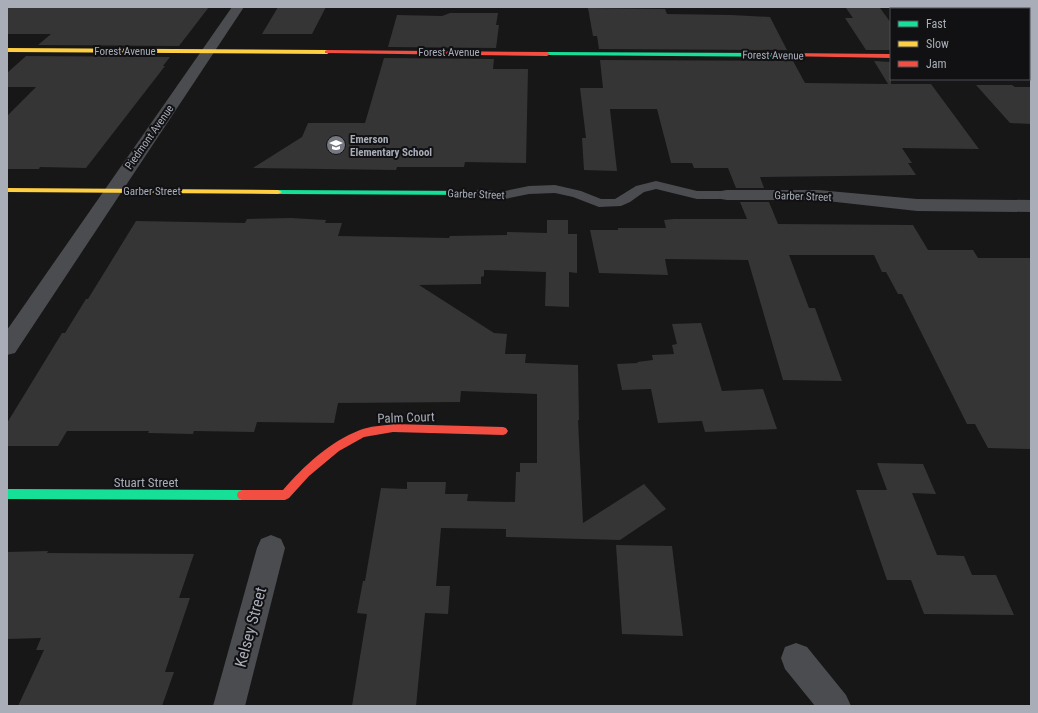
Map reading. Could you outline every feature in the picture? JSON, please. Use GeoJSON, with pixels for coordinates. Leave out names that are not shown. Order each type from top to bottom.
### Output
{"type":"FeatureCollection","features":[{"type":"Feature","properties":{"kind":"street","name":"Piedmont Avenue"},"geometry":{"type":"LineString","coordinates":[[7,347],[238,7]]}},
{"type":"Feature","properties":{"kind":"street","name":"Forest Avenue"},"geometry":{"type":"LineString","coordinates":[[7,50],[890,56]]}},
{"type":"Feature","properties":{"kind":"street","name":"Garber Street"},"geometry":{"type":"LineString","coordinates":[[7,190],[481,193]]}},
{"type":"Feature","properties":{"kind":"street","name":"Garber Street"},"geometry":{"type":"LineString","coordinates":[[727,195],[818,195],[917,205],[1031,206]]}},
{"type":"Feature","properties":{"kind":"street","name":"Palm Court"},"geometry":{"type":"LineString","coordinates":[[285,495],[305,474],[335,448],[362,433],[393,428],[503,431]]}},
{"type":"Feature","properties":{"kind":"street","name":"Stuart Street"},"geometry":{"type":"LineString","coordinates":[[7,494],[285,495]]}},
{"type":"Feature","properties":{"kind":"street","name":"Kelsey Street"},"geometry":{"type":"LineString","coordinates":[[229,706],[271,548]]}},
{"type":"Feature","properties":{"kind":"street"},"geometry":{"type":"LineString","coordinates":[[796,658],[835,706]]}},
{"type":"Feature","properties":{"kind":"lane","name":"Garber Street"},"geometry":{"type":"LineString","coordinates":[[481,193],[500,196],[529,190],[555,189],[577,194],[599,203],[617,203],[626,200],[640,190],[656,185],[667,186],[696,195],[727,195]]}},
{"type":"Feature","properties":{"kind":"building"},"geometry":{"type":"Polygon","coordinates":[[[7,7],[209,7],[179,46],[38,45],[51,34],[7,34],[7,7]]]}},
{"type":"Feature","properties":{"kind":"building"},"geometry":{"type":"Polygon","coordinates":[[[278,7],[326,7],[312,34],[262,34],[278,7]]]}},
{"type":"Feature","properties":{"kind":"building"},"geometry":{"type":"Polygon","coordinates":[[[588,8],[665,9],[667,14],[770,17],[787,50],[599,49],[597,36],[593,36],[588,8]]]}},
{"type":"Feature","properties":{"kind":"building"},"geometry":{"type":"Polygon","coordinates":[[[846,8],[880,8],[890,22],[890,50],[866,50],[845,18],[853,18],[846,8]]]}},
{"type":"Feature","properties":{"kind":"building"},"geometry":{"type":"Polygon","coordinates":[[[450,13],[498,13],[496,25],[499,25],[496,48],[388,47],[397,15],[442,16],[450,13]]]}},
{"type":"Feature","properties":{"kind":"building"},"geometry":{"type":"Polygon","coordinates":[[[26,56],[170,57],[163,66],[165,66],[86,168],[40,167],[39,169],[7,169],[7,116],[36,87],[7,87],[7,73],[26,56]]]}},
{"type":"Feature","properties":{"kind":"building"},"geometry":{"type":"Polygon","coordinates":[[[384,58],[494,59],[493,69],[528,69],[526,163],[465,162],[464,167],[397,167],[396,170],[253,168],[302,137],[308,123],[365,123],[384,58]]]}},
{"type":"Feature","properties":{"kind":"building"},"geometry":{"type":"Polygon","coordinates":[[[600,60],[793,61],[805,83],[888,84],[874,61],[890,62],[891,84],[931,84],[979,149],[902,148],[912,163],[908,163],[916,175],[760,177],[764,188],[736,188],[728,168],[694,168],[692,163],[671,163],[657,109],[610,109],[617,171],[584,170],[582,138],[586,138],[580,88],[603,88],[600,60]]]}},
{"type":"Feature","properties":{"kind":"building"},"geometry":{"type":"Polygon","coordinates":[[[976,85],[1012,85],[1015,87],[1031,87],[1031,124],[1010,123],[976,85]]]}},
{"type":"Feature","properties":{"kind":"building"},"geometry":{"type":"Polygon","coordinates":[[[740,202],[769,202],[778,224],[913,225],[928,250],[973,250],[978,258],[1031,258],[1031,449],[988,448],[975,424],[967,424],[902,294],[898,294],[886,272],[882,272],[874,255],[789,255],[809,308],[815,308],[842,381],[783,380],[748,260],[665,259],[668,275],[599,273],[590,230],[618,230],[618,228],[666,228],[664,220],[674,219],[747,219],[740,202]]]}},
{"type":"Feature","properties":{"kind":"building"},"geometry":{"type":"Polygon","coordinates":[[[291,218],[326,220],[325,223],[342,223],[338,236],[449,238],[450,236],[507,235],[507,232],[547,233],[547,220],[568,220],[568,234],[577,234],[577,273],[569,272],[569,307],[545,306],[546,272],[484,270],[484,276],[481,277],[481,284],[419,285],[494,333],[507,334],[505,354],[526,354],[525,363],[578,365],[578,420],[583,523],[644,484],[666,509],[620,540],[506,537],[506,529],[441,528],[436,586],[450,586],[448,614],[425,613],[416,706],[352,706],[367,614],[357,613],[363,581],[365,581],[381,488],[407,489],[407,482],[446,482],[445,494],[468,494],[467,501],[515,502],[516,472],[520,472],[520,463],[537,463],[537,394],[461,391],[460,402],[338,403],[334,423],[257,422],[254,432],[194,431],[193,434],[148,433],[149,431],[67,431],[58,446],[7,446],[7,423],[62,333],[65,333],[86,299],[88,299],[136,221],[245,223],[247,219],[291,218]]]}},
{"type":"Feature","properties":{"kind":"building"},"geometry":{"type":"Polygon","coordinates":[[[701,323],[722,391],[763,389],[777,429],[705,432],[702,421],[658,423],[651,389],[622,390],[617,364],[638,363],[637,362],[653,360],[652,355],[674,354],[672,345],[677,344],[672,324],[701,323]]]}},
{"type":"Feature","properties":{"kind":"building"},"geometry":{"type":"Polygon","coordinates":[[[877,463],[923,464],[936,494],[912,493],[937,555],[964,556],[972,575],[996,575],[1014,615],[924,614],[911,580],[887,580],[856,490],[887,490],[877,463]]]}},
{"type":"Feature","properties":{"kind":"building"},"geometry":{"type":"Polygon","coordinates":[[[616,545],[672,546],[683,636],[622,634],[616,545]]]}},
{"type":"Feature","properties":{"kind":"building"},"geometry":{"type":"Polygon","coordinates":[[[48,551],[47,553],[194,554],[179,598],[190,598],[165,672],[174,672],[162,706],[18,706],[44,650],[36,650],[41,638],[7,639],[7,552],[48,551]]]}},
{"type":"Feature","properties":{"kind":"traffic: fast"},"geometry":{"type":"LineString","coordinates":[[547,54],[783,55]]}},
{"type":"Feature","properties":{"kind":"traffic: fast"},"geometry":{"type":"LineString","coordinates":[[278,192],[481,193]]}},
{"type":"Feature","properties":{"kind":"traffic: fast"},"geometry":{"type":"LineString","coordinates":[[7,494],[242,495]]}},
{"type":"Feature","properties":{"kind":"traffic: slow"},"geometry":{"type":"LineString","coordinates":[[7,50],[327,52]]}},
{"type":"Feature","properties":{"kind":"traffic: slow"},"geometry":{"type":"LineString","coordinates":[[7,190],[278,192]]}},
{"type":"Feature","properties":{"kind":"traffic: jam"},"geometry":{"type":"LineString","coordinates":[[327,52],[547,54]]}},
{"type":"Feature","properties":{"kind":"traffic: jam"},"geometry":{"type":"LineString","coordinates":[[783,55],[890,56]]}},
{"type":"Feature","properties":{"kind":"traffic: jam"},"geometry":{"type":"LineString","coordinates":[[242,495],[285,495],[305,473],[335,448],[362,433],[393,428],[503,431]]}},
{"type":"Feature","properties":{"kind":"place","name":"Emerson Elementary School"},"geometry":{"type":"Point","coordinates":[336,145]}}]}
